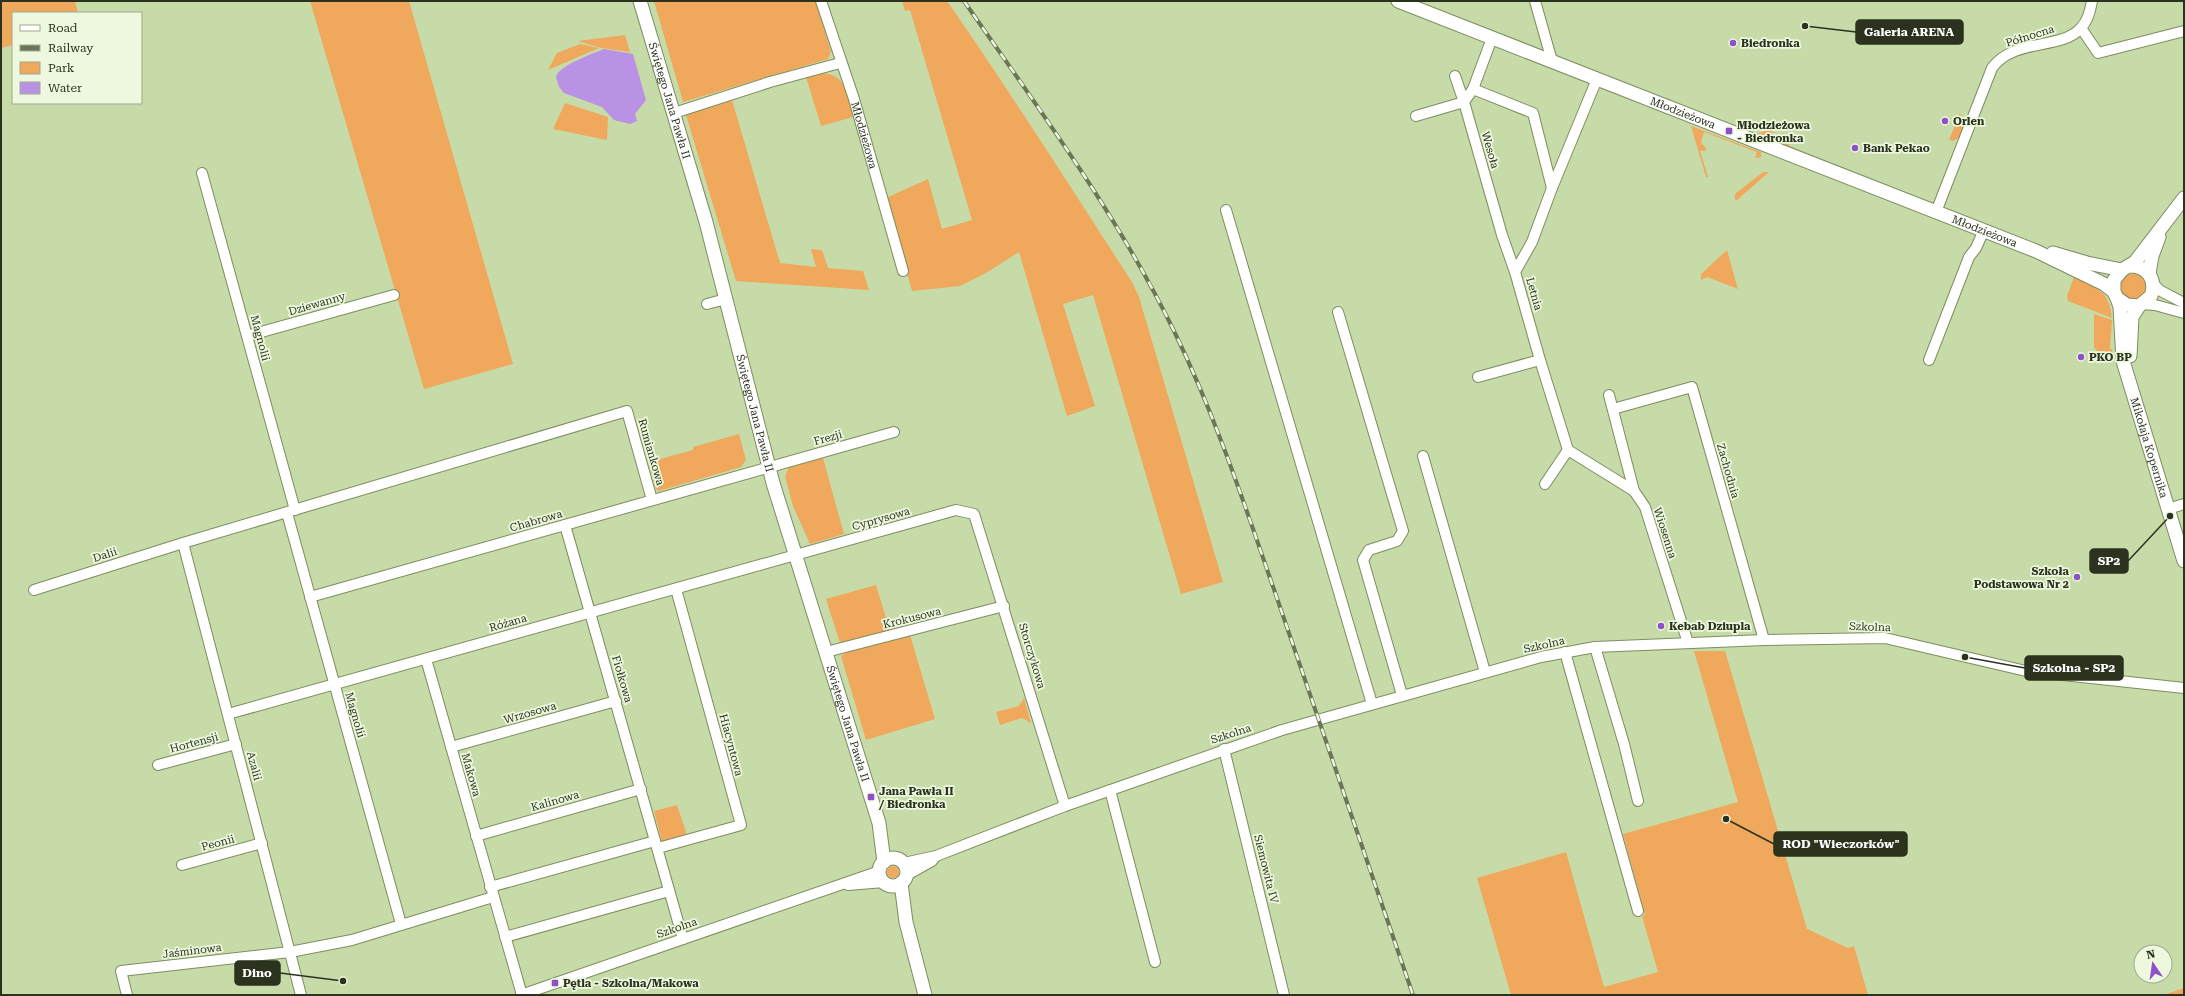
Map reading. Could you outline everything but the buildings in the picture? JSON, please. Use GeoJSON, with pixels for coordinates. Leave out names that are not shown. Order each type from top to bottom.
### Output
{"type":"FeatureCollection","features":[{"type":"Feature","properties":{"kind":"street","name":"Świętego Jana Pawła II"},"geometry":{"type":"LineString","coordinates":[[640,1],[706,222],[769,467],[879,823],[925,995]]}},
{"type":"Feature","properties":{"kind":"street","name":"Młodzieżowa"},"geometry":{"type":"LineString","coordinates":[[821,1],[840,63],[854,99],[903,271]]}},
{"type":"Feature","properties":{"kind":"street","name":"Młodzieżowa"},"geometry":{"type":"LineString","coordinates":[[1398,1],[2036,251],[2104,284],[2115,295]]}},
{"type":"Feature","properties":{"kind":"street"},"geometry":{"type":"LineString","coordinates":[[1535,1],[1552,61]]}},
{"type":"Feature","properties":{"kind":"street"},"geometry":{"type":"LineString","coordinates":[[2092,1],[2089,14],[2081,28],[2098,53],[2184,31]]}},
{"type":"Feature","properties":{"kind":"street","name":"Północna"},"geometry":{"type":"LineString","coordinates":[[1936,212],[1992,68],[1998,61],[2012,52],[2067,37],[2081,28]]}},
{"type":"Feature","properties":{"kind":"street"},"geometry":{"type":"LineString","coordinates":[[1416,116],[1464,102],[1473,89],[1492,38]]}},
{"type":"Feature","properties":{"kind":"street"},"geometry":{"type":"LineString","coordinates":[[674,113],[770,82],[840,63]]}},
{"type":"Feature","properties":{"kind":"street","name":"Wesoła"},"geometry":{"type":"LineString","coordinates":[[1455,76],[1464,102],[1502,235],[1515,272]]}},
{"type":"Feature","properties":{"kind":"street","name":"Letnia"},"geometry":{"type":"LineString","coordinates":[[1568,450],[1515,272],[1532,242],[1552,188],[1597,79]]}},
{"type":"Feature","properties":{"kind":"street"},"geometry":{"type":"LineString","coordinates":[[1473,89],[1532,113],[1552,188]]}},
{"type":"Feature","properties":{"kind":"street","name":"Magnolii"},"geometry":{"type":"LineString","coordinates":[[202,173],[247,336],[291,512],[310,597],[401,924]]}},
{"type":"Feature","properties":{"kind":"street"},"geometry":{"type":"LineString","coordinates":[[2184,198],[2135,262],[2126,268],[2114,280],[2115,295],[2127,306],[2155,305],[2184,313]]}},
{"type":"Feature","properties":{"kind":"street"},"geometry":{"type":"LineString","coordinates":[[1226,210],[1372,704]]}},
{"type":"Feature","properties":{"kind":"street"},"geometry":{"type":"LineString","coordinates":[[2141,305],[2151,296],[2151,279],[2155,247],[2169,218]]}},
{"type":"Feature","properties":{"kind":"street"},"geometry":{"type":"LineString","coordinates":[[1929,360],[1969,257],[1976,248],[1984,230]]}},
{"type":"Feature","properties":{"kind":"street","name":"Młodzieżowa"},"geometry":{"type":"LineString","coordinates":[[2036,251],[2050,252],[2087,263],[2126,268]]}},
{"type":"Feature","properties":{"kind":"street"},"geometry":{"type":"LineString","coordinates":[[2126,268],[2142,268],[2159,290],[2184,303]]}},
{"type":"Feature","properties":{"kind":"street","name":"Dziewanny"},"geometry":{"type":"LineString","coordinates":[[247,336],[394,295]]}},
{"type":"Feature","properties":{"kind":"street","name":"Mikołaja Kopernika"},"geometry":{"type":"LineString","coordinates":[[2115,295],[2120,308],[2123,361],[2184,561]]}},
{"type":"Feature","properties":{"kind":"street"},"geometry":{"type":"LineString","coordinates":[[707,304],[726,299]]}},
{"type":"Feature","properties":{"kind":"street","name":"Mikołaja Kopernika"},"geometry":{"type":"LineString","coordinates":[[2130,380],[2131,326],[2133,312],[2141,305]]}},
{"type":"Feature","properties":{"kind":"street"},"geometry":{"type":"LineString","coordinates":[[1338,312],[1403,531],[1397,541],[1369,550],[1363,560],[1402,695]]}},
{"type":"Feature","properties":{"kind":"street"},"geometry":{"type":"LineString","coordinates":[[1478,377],[1540,360]]}},
{"type":"Feature","properties":{"kind":"street","name":"Zachodnia"},"geometry":{"type":"LineString","coordinates":[[1613,409],[1692,387],[1764,640]]}},
{"type":"Feature","properties":{"kind":"street","name":"Wiosenna"},"geometry":{"type":"LineString","coordinates":[[1609,396],[1634,491],[1645,507],[1688,643]]}},
{"type":"Feature","properties":{"kind":"street","name":"Dalii"},"geometry":{"type":"LineString","coordinates":[[34,590],[183,543],[627,411]]}},
{"type":"Feature","properties":{"kind":"street","name":"Rumiankowa"},"geometry":{"type":"LineString","coordinates":[[627,411],[652,500]]}},
{"type":"Feature","properties":{"kind":"street","name":"Frezji"},"geometry":{"type":"LineString","coordinates":[[769,467],[894,432]]}},
{"type":"Feature","properties":{"kind":"street"},"geometry":{"type":"LineString","coordinates":[[1545,484],[1568,450],[1634,491]]}},
{"type":"Feature","properties":{"kind":"street"},"geometry":{"type":"LineString","coordinates":[[1423,456],[1485,672]]}},
{"type":"Feature","properties":{"kind":"street","name":"Chabrowa"},"geometry":{"type":"LineString","coordinates":[[310,597],[769,467]]}},
{"type":"Feature","properties":{"kind":"street"},"geometry":{"type":"LineString","coordinates":[[2168,509],[2184,504]]}},
{"type":"Feature","properties":{"kind":"street","name":"Cyprysowa"},"geometry":{"type":"LineString","coordinates":[[795,555],[956,510],[974,514]]}},
{"type":"Feature","properties":{"kind":"street","name":"Storczykowa"},"geometry":{"type":"LineString","coordinates":[[974,514],[1004,606],[1065,806]]}},
{"type":"Feature","properties":{"kind":"street","name":"Fiołkowa"},"geometry":{"type":"LineString","coordinates":[[565,525],[683,939]]}},
{"type":"Feature","properties":{"kind":"street","name":"Azalii"},"geometry":{"type":"LineString","coordinates":[[183,543],[301,995]]}},
{"type":"Feature","properties":{"kind":"street","name":"Różana"},"geometry":{"type":"LineString","coordinates":[[228,714],[795,555]]}},
{"type":"Feature","properties":{"kind":"street","name":"Hiacyntowa"},"geometry":{"type":"LineString","coordinates":[[656,844],[741,825],[676,589]]}},
{"type":"Feature","properties":{"kind":"street","name":"Krokusowa"},"geometry":{"type":"LineString","coordinates":[[826,652],[1004,606]]}},
{"type":"Feature","properties":{"kind":"street","name":"Szkolna"},"geometry":{"type":"LineString","coordinates":[[521,995],[842,886],[932,860],[936,856],[1065,806],[1224,749],[1402,695],[1565,652],[1596,647],[1764,640],[1886,638],[2026,671],[2184,688]]}},
{"type":"Feature","properties":{"kind":"street"},"geometry":{"type":"LineString","coordinates":[[1596,647],[1624,744],[1638,801]]}},
{"type":"Feature","properties":{"kind":"street"},"geometry":{"type":"LineString","coordinates":[[1565,652],[1638,911]]}},
{"type":"Feature","properties":{"kind":"street","name":"Makowa"},"geometry":{"type":"LineString","coordinates":[[426,659],[521,995]]}},
{"type":"Feature","properties":{"kind":"street","name":"Wrzosowa"},"geometry":{"type":"LineString","coordinates":[[451,747],[616,701]]}},
{"type":"Feature","properties":{"kind":"street","name":"Hortensji"},"geometry":{"type":"LineString","coordinates":[[158,765],[236,744]]}},
{"type":"Feature","properties":{"kind":"street","name":"Siemowita IV"},"geometry":{"type":"LineString","coordinates":[[1224,749],[1284,995]]}},
{"type":"Feature","properties":{"kind":"street","name":"Kalinowa"},"geometry":{"type":"LineString","coordinates":[[476,836],[641,789]]}},
{"type":"Feature","properties":{"kind":"street"},"geometry":{"type":"LineString","coordinates":[[1110,790],[1155,962]]}},
{"type":"Feature","properties":{"kind":"street","name":"Peonii"},"geometry":{"type":"LineString","coordinates":[[182,865],[262,843]]}},
{"type":"Feature","properties":{"kind":"street"},"geometry":{"type":"LineString","coordinates":[[290,952],[352,940],[492,892],[656,844]]}},
{"type":"Feature","properties":{"kind":"street"},"geometry":{"type":"LineString","coordinates":[[505,937],[669,891]]}},
{"type":"Feature","properties":{"kind":"street","name":"Jaśminowa"},"geometry":{"type":"LineString","coordinates":[[127,995],[121,971],[290,952]]}},
{"type":"Feature","properties":{"kind":"green space"},"geometry":{"type":"Polygon","coordinates":[[[1,1],[75,1],[78,12],[12,12],[12,45],[1,48],[1,1]]]}},
{"type":"Feature","properties":{"kind":"green space"},"geometry":{"type":"Polygon","coordinates":[[[310,1],[409,1],[513,364],[424,389],[310,1]]]}},
{"type":"Feature","properties":{"kind":"green space"},"geometry":{"type":"Polygon","coordinates":[[[654,1],[816,1],[831,52],[828,59],[683,102],[654,1]]]}},
{"type":"Feature","properties":{"kind":"green space"},"geometry":{"type":"Polygon","coordinates":[[[902,1],[947,1],[1018,106],[1132,282],[1139,297],[1223,582],[1181,594],[1093,295],[1063,304],[1095,406],[1067,416],[1019,252],[986,273],[960,286],[912,291],[886,198],[928,179],[942,229],[972,220],[910,10],[905,11],[902,1]]]}},
{"type":"Feature","properties":{"kind":"green space"},"geometry":{"type":"Polygon","coordinates":[[[625,35],[630,52],[601,48],[578,41],[625,35]]]}},
{"type":"Feature","properties":{"kind":"green space"},"geometry":{"type":"Polygon","coordinates":[[[580,44],[599,48],[548,70],[557,53],[580,44]]]}},
{"type":"Feature","properties":{"kind":"green space"},"geometry":{"type":"Polygon","coordinates":[[[820,73],[829,74],[841,81],[847,93],[853,117],[821,126],[806,77],[820,73]]]}},
{"type":"Feature","properties":{"kind":"green space"},"geometry":{"type":"Polygon","coordinates":[[[732,100],[780,263],[816,267],[811,249],[822,250],[828,268],[863,271],[869,290],[736,281],[686,115],[732,100]]]}},
{"type":"Feature","properties":{"kind":"green space"},"geometry":{"type":"Polygon","coordinates":[[[565,103],[608,117],[607,140],[553,129],[565,103]]]}},
{"type":"Feature","properties":{"kind":"green space"},"geometry":{"type":"Polygon","coordinates":[[[1960,113],[1965,126],[1960,137],[1953,141],[1949,140],[1960,113]]]}},
{"type":"Feature","properties":{"kind":"green space"},"geometry":{"type":"Polygon","coordinates":[[[1691,126],[1761,152],[1761,157],[1755,158],[1757,152],[1704,132],[1701,142],[1707,150],[1700,151],[1708,177],[1706,177],[1691,126]]]}},
{"type":"Feature","properties":{"kind":"green space"},"geometry":{"type":"Polygon","coordinates":[[[1770,129],[1774,130],[1768,138],[1754,135],[1770,129]]]}},
{"type":"Feature","properties":{"kind":"green space"},"geometry":{"type":"Polygon","coordinates":[[[1782,133],[1787,135],[1790,149],[1780,142],[1782,133]]]}},
{"type":"Feature","properties":{"kind":"green space"},"geometry":{"type":"Polygon","coordinates":[[[1763,172],[1769,172],[1736,201],[1735,194],[1763,172]]]}},
{"type":"Feature","properties":{"kind":"green space"},"geometry":{"type":"Polygon","coordinates":[[[1727,250],[1738,289],[1707,277],[1701,280],[1701,274],[1727,250]]]}},
{"type":"Feature","properties":{"kind":"green space"},"geometry":{"type":"Polygon","coordinates":[[[2133,274],[2142,278],[2146,287],[2142,296],[2133,300],[2124,296],[2120,287],[2124,278],[2133,274]]]}},
{"type":"Feature","properties":{"kind":"green space"},"geometry":{"type":"Polygon","coordinates":[[[2074,277],[2105,295],[2112,318],[2068,301],[2067,296],[2074,277]]]}},
{"type":"Feature","properties":{"kind":"green space"},"geometry":{"type":"Polygon","coordinates":[[[2094,314],[2112,320],[2110,349],[2112,349],[2113,362],[2095,355],[2097,350],[2094,348],[2094,314]]]}},
{"type":"Feature","properties":{"kind":"green space"},"geometry":{"type":"Polygon","coordinates":[[[739,434],[746,460],[741,467],[659,491],[656,489],[649,462],[693,450],[693,447],[739,434]]]}},
{"type":"Feature","properties":{"kind":"green space"},"geometry":{"type":"Polygon","coordinates":[[[823,458],[844,534],[810,544],[793,506],[785,476],[789,467],[823,458]]]}},
{"type":"Feature","properties":{"kind":"green space"},"geometry":{"type":"Polygon","coordinates":[[[876,585],[890,631],[840,643],[826,599],[876,585]]]}},
{"type":"Feature","properties":{"kind":"green space"},"geometry":{"type":"Polygon","coordinates":[[[910,635],[935,719],[866,740],[841,656],[849,651],[910,635]]]}},
{"type":"Feature","properties":{"kind":"green space"},"geometry":{"type":"Polygon","coordinates":[[[1694,651],[1725,651],[1807,929],[1848,948],[1854,946],[1868,995],[1511,995],[1477,878],[1566,852],[1604,987],[1658,972],[1642,916],[1645,915],[1623,834],[1738,802],[1694,651]]]}},
{"type":"Feature","properties":{"kind":"green space"},"geometry":{"type":"Polygon","coordinates":[[[1024,698],[1031,723],[1022,718],[1000,725],[996,712],[1019,706],[1024,698]]]}},
{"type":"Feature","properties":{"kind":"green space"},"geometry":{"type":"Polygon","coordinates":[[[677,805],[687,835],[662,842],[654,811],[677,805]]]}},
{"type":"Feature","properties":{"kind":"green space"},"geometry":{"type":"Polygon","coordinates":[[[895,866],[898,867],[898,877],[891,878],[888,877],[887,870],[888,867],[895,866]]]}},
{"type":"Feature","properties":{"kind":"green space"},"geometry":{"type":"Polygon","coordinates":[[[2184,988],[2184,995],[2163,995],[2184,988]]]}},
{"type":"Feature","properties":{"kind":"water"},"geometry":{"type":"Polygon","coordinates":[[[604,49],[633,54],[646,100],[635,114],[637,121],[630,124],[614,120],[602,107],[564,93],[559,87],[556,77],[558,73],[569,64],[604,49]]]}},
{"type":"Feature","properties":{"kind":"railway"},"geometry":{"type":"LineString","coordinates":[[964,1],[1102,203],[1152,288],[1190,364],[1218,432],[1243,500],[1413,995]]}},
{"type":"Feature","properties":{"kind":"place","name":"Galeria ARENA"},"geometry":{"type":"Point","coordinates":[1805,26]}},
{"type":"Feature","properties":{"kind":"place","name":"Biedronka"},"geometry":{"type":"Point","coordinates":[1733,43]}},
{"type":"Feature","properties":{"kind":"place","name":"Orlen"},"geometry":{"type":"Point","coordinates":[1945,121]}},
{"type":"Feature","properties":{"kind":"place","name":"Młodzieżowa - Biedronka"},"geometry":{"type":"Point","coordinates":[1729,131]}},
{"type":"Feature","properties":{"kind":"place","name":"Bank Pekao"},"geometry":{"type":"Point","coordinates":[1855,148]}},
{"type":"Feature","properties":{"kind":"place","name":"PKO BP"},"geometry":{"type":"Point","coordinates":[2081,357]}},
{"type":"Feature","properties":{"kind":"place","name":"SP2"},"geometry":{"type":"Point","coordinates":[2170,516]}},
{"type":"Feature","properties":{"kind":"place","name":"Szkoła Podstawowa Nr 2"},"geometry":{"type":"Point","coordinates":[2077,577]}},
{"type":"Feature","properties":{"kind":"place","name":"Kebab Dziupla"},"geometry":{"type":"Point","coordinates":[1661,626]}},
{"type":"Feature","properties":{"kind":"place","name":"Szkolna - SP2"},"geometry":{"type":"Point","coordinates":[1965,657]}},
{"type":"Feature","properties":{"kind":"place","name":"Jana Pawła II / Biedronka"},"geometry":{"type":"Point","coordinates":[871,797]}},
{"type":"Feature","properties":{"kind":"place","name":"ROD \"Wieczorków\""},"geometry":{"type":"Point","coordinates":[1726,819]}},
{"type":"Feature","properties":{"kind":"place","name":"Dino"},"geometry":{"type":"Point","coordinates":[343,981]}},
{"type":"Feature","properties":{"kind":"place","name":"Pętla - Szkolna/Makowa"},"geometry":{"type":"Point","coordinates":[555,983]}}]}
